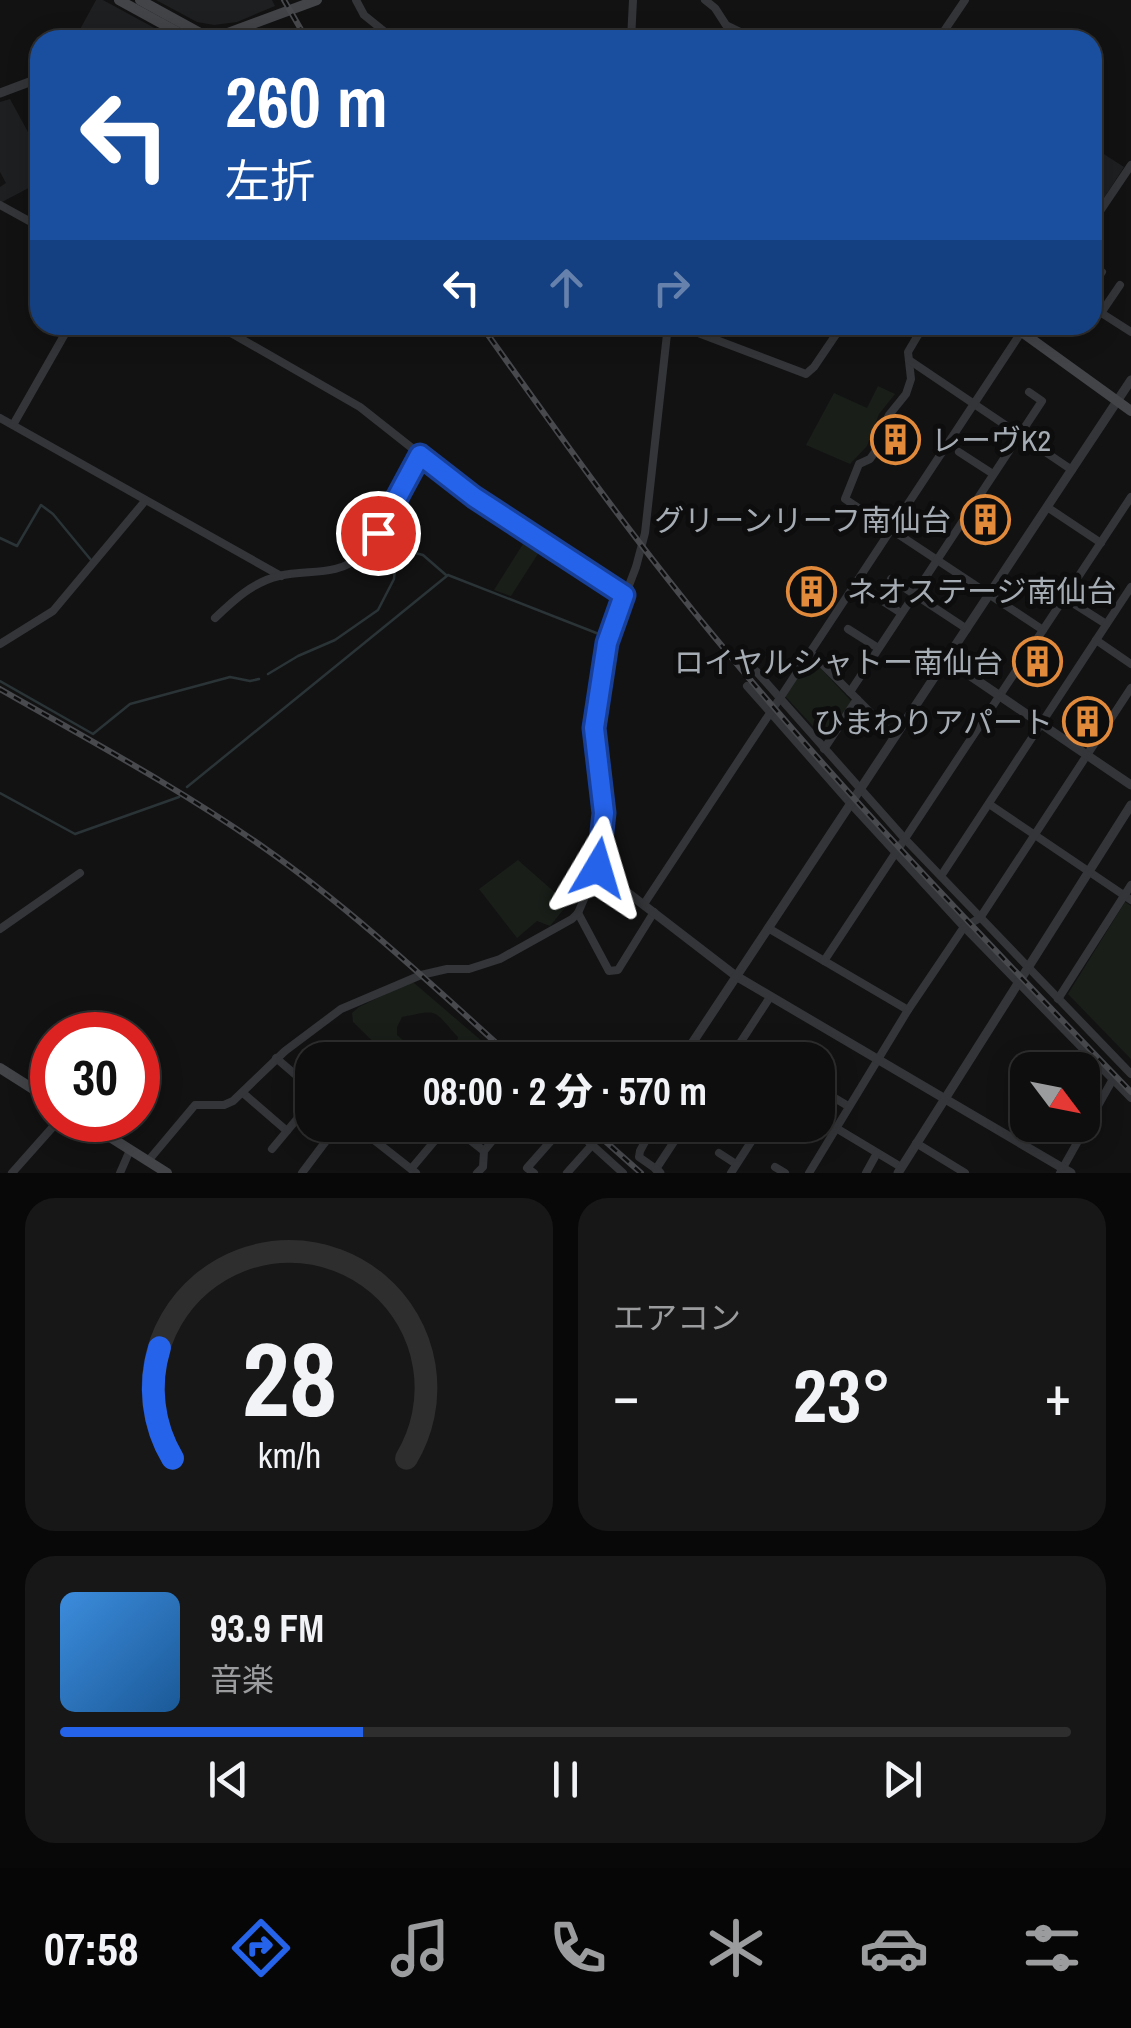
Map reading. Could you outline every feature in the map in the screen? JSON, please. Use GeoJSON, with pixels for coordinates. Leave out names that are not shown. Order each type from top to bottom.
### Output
{"type":"FeatureCollection","features":[{"type":"Feature","properties":{"kind":"main road"},"geometry":{"type":"LineString","coordinates":[[119,0],[174,30]]}},
{"type":"Feature","properties":{"kind":"main road"},"geometry":{"type":"LineString","coordinates":[[140,0],[192,30]]}},
{"type":"Feature","properties":{"kind":"main road"},"geometry":{"type":"LineString","coordinates":[[237,30],[317,0]]}},
{"type":"Feature","properties":{"kind":"main road"},"geometry":{"type":"LineString","coordinates":[[1031,335],[1131,411]]}},
{"type":"Feature","properties":{"kind":"main road"},"geometry":{"type":"LineString","coordinates":[[0,1068],[30,1087]]}},
{"type":"Feature","properties":{"kind":"main road"},"geometry":{"type":"LineString","coordinates":[[117,1142],[167,1173]]}},
{"type":"Feature","properties":{"kind":"street"},"geometry":{"type":"LineString","coordinates":[[356,0],[364,15],[383,30]]}},
{"type":"Feature","properties":{"kind":"street"},"geometry":{"type":"LineString","coordinates":[[632,30],[633,0]]}},
{"type":"Feature","properties":{"kind":"street"},"geometry":{"type":"LineString","coordinates":[[706,0],[726,25],[736,30]]}},
{"type":"Feature","properties":{"kind":"street"},"geometry":{"type":"LineString","coordinates":[[945,30],[965,0]]}},
{"type":"Feature","properties":{"kind":"street"},"geometry":{"type":"LineString","coordinates":[[0,93],[30,82]]}},
{"type":"Feature","properties":{"kind":"street"},"geometry":{"type":"LineString","coordinates":[[1102,208],[1131,164]]}},
{"type":"Feature","properties":{"kind":"street"},"geometry":{"type":"LineString","coordinates":[[0,205],[30,222]]}},
{"type":"Feature","properties":{"kind":"street"},"geometry":{"type":"LineString","coordinates":[[1120,285],[1102,313],[1131,332]]}},
{"type":"Feature","properties":{"kind":"street"},"geometry":{"type":"LineString","coordinates":[[13,425],[64,335]]}},
{"type":"Feature","properties":{"kind":"street"},"geometry":{"type":"LineString","coordinates":[[234,335],[360,407],[474,497],[624,595]]}},
{"type":"Feature","properties":{"kind":"street"},"geometry":{"type":"LineString","coordinates":[[148,1161],[195,1105],[224,1104],[243,1093],[276,1058],[341,1009],[420,975],[469,969],[500,959],[578,913],[598,868],[604,813],[594,728],[607,643],[645,533],[667,335]]}},
{"type":"Feature","properties":{"kind":"street"},"geometry":{"type":"LineString","coordinates":[[703,335],[806,374],[836,335]]}},
{"type":"Feature","properties":{"kind":"street"},"geometry":{"type":"LineString","coordinates":[[918,335],[908,352],[912,379],[906,394],[882,429],[877,449],[870,459],[859,464],[845,498],[1042,630]]}},
{"type":"Feature","properties":{"kind":"street"},"geometry":{"type":"LineString","coordinates":[[644,904],[1015,335]]}},
{"type":"Feature","properties":{"kind":"street"},"geometry":{"type":"LineString","coordinates":[[908,360],[1072,470]]}},
{"type":"Feature","properties":{"kind":"street"},"geometry":{"type":"LineString","coordinates":[[693,1042],[1131,380]]}},
{"type":"Feature","properties":{"kind":"street"},"geometry":{"type":"LineString","coordinates":[[850,692],[1042,401],[1028,392]]}},
{"type":"Feature","properties":{"kind":"street"},"geometry":{"type":"LineString","coordinates":[[0,418],[281,576]]}},
{"type":"Feature","properties":{"kind":"street"},"geometry":{"type":"LineString","coordinates":[[959,452],[993,474]]}},
{"type":"Feature","properties":{"kind":"street"},"geometry":{"type":"LineString","coordinates":[[215,618],[252,586],[281,576],[338,570],[365,552],[420,455]]}},
{"type":"Feature","properties":{"kind":"street"},"geometry":{"type":"LineString","coordinates":[[824,961],[1101,542],[1127,510],[1131,497]]}},
{"type":"Feature","properties":{"kind":"street"},"geometry":{"type":"LineString","coordinates":[[0,644],[54,611],[145,501]]}},
{"type":"Feature","properties":{"kind":"street"},"geometry":{"type":"LineString","coordinates":[[1046,508],[1101,542]]}},
{"type":"Feature","properties":{"kind":"street"},"geometry":{"type":"LineString","coordinates":[[890,579],[967,629]]}},
{"type":"Feature","properties":{"kind":"street"},"geometry":{"type":"LineString","coordinates":[[856,584],[901,613]]}},
{"type":"Feature","properties":{"kind":"street"},"geometry":{"type":"LineString","coordinates":[[941,876],[1131,587]]}},
{"type":"Feature","properties":{"kind":"street"},"geometry":{"type":"LineString","coordinates":[[1064,598],[1106,624]]}},
{"type":"Feature","properties":{"kind":"street"},"geometry":{"type":"LineString","coordinates":[[848,629],[878,648]]}},
{"type":"Feature","properties":{"kind":"street"},"geometry":{"type":"LineString","coordinates":[[1096,640],[1131,664]]}},
{"type":"Feature","properties":{"kind":"street"},"geometry":{"type":"LineString","coordinates":[[810,652],[894,738]]}},
{"type":"Feature","properties":{"kind":"street"},"geometry":{"type":"LineString","coordinates":[[946,660],[1131,785]]}},
{"type":"Feature","properties":{"kind":"street"},"geometry":{"type":"LineString","coordinates":[[756,671],[904,838],[1131,1074]]}},
{"type":"Feature","properties":{"kind":"street"},"geometry":{"type":"LineString","coordinates":[[746,686],[964,927],[1131,1098]]}},
{"type":"Feature","properties":{"kind":"street"},"geometry":{"type":"LineString","coordinates":[[809,1173],[908,1010],[964,927],[980,918],[1131,688]]}},
{"type":"Feature","properties":{"kind":"street"},"geometry":{"type":"LineString","coordinates":[[824,750],[857,699]]}},
{"type":"Feature","properties":{"kind":"street"},"geometry":{"type":"LineString","coordinates":[[989,804],[1128,898]]}},
{"type":"Feature","properties":{"kind":"street"},"geometry":{"type":"LineString","coordinates":[[836,1128],[900,1170],[1131,805]]}},
{"type":"Feature","properties":{"kind":"street"},"geometry":{"type":"LineString","coordinates":[[598,868],[736,976],[1065,1171],[1113,1079]]}},
{"type":"Feature","properties":{"kind":"street"},"geometry":{"type":"LineString","coordinates":[[0,929],[80,873]]}},
{"type":"Feature","properties":{"kind":"street"},"geometry":{"type":"LineString","coordinates":[[1058,999],[1128,898],[1131,885]]}},
{"type":"Feature","properties":{"kind":"street"},"geometry":{"type":"LineString","coordinates":[[578,913],[610,971],[618,970],[654,912]]}},
{"type":"Feature","properties":{"kind":"street"},"geometry":{"type":"LineString","coordinates":[[768,928],[908,1010]]}},
{"type":"Feature","properties":{"kind":"street"},"geometry":{"type":"LineString","coordinates":[[741,1042],[770,996]]}},
{"type":"Feature","properties":{"kind":"street"},"geometry":{"type":"LineString","coordinates":[[276,1058],[295,1074]]}},
{"type":"Feature","properties":{"kind":"street"},"geometry":{"type":"LineString","coordinates":[[243,1093],[287,1131]]}},
{"type":"Feature","properties":{"kind":"street"},"geometry":{"type":"LineString","coordinates":[[835,1098],[848,1106]]}},
{"type":"Feature","properties":{"kind":"street"},"geometry":{"type":"LineString","coordinates":[[272,1149],[295,1122]]}},
{"type":"Feature","properties":{"kind":"street"},"geometry":{"type":"LineString","coordinates":[[12,1173],[39,1142]]}},
{"type":"Feature","properties":{"kind":"street"},"geometry":{"type":"LineString","coordinates":[[302,1173],[325,1142]]}},
{"type":"Feature","properties":{"kind":"street"},"geometry":{"type":"LineString","coordinates":[[382,1142],[414,1171],[437,1142]]}},
{"type":"Feature","properties":{"kind":"street"},"geometry":{"type":"LineString","coordinates":[[472,1142],[484,1151]]}},
{"type":"Feature","properties":{"kind":"street"},"geometry":{"type":"LineString","coordinates":[[476,1173],[483,1167],[484,1151],[491,1142]]}},
{"type":"Feature","properties":{"kind":"street"},"geometry":{"type":"LineString","coordinates":[[534,1173],[527,1168],[551,1142]]}},
{"type":"Feature","properties":{"kind":"street"},"geometry":{"type":"LineString","coordinates":[[588,1142],[617,1171]]}},
{"type":"Feature","properties":{"kind":"street"},"geometry":{"type":"LineString","coordinates":[[645,1142],[640,1157],[658,1171],[675,1142]]}},
{"type":"Feature","properties":{"kind":"street"},"geometry":{"type":"LineString","coordinates":[[719,1153],[734,1169],[752,1142]]}},
{"type":"Feature","properties":{"kind":"street"},"geometry":{"type":"LineString","coordinates":[[916,1144],[963,1172]]}},
{"type":"Feature","properties":{"kind":"street"},"geometry":{"type":"LineString","coordinates":[[566,1173],[592,1145]]}},
{"type":"Feature","properties":{"kind":"street"},"geometry":{"type":"LineString","coordinates":[[120,1173],[130,1150]]}},
{"type":"Feature","properties":{"kind":"street"},"geometry":{"type":"LineString","coordinates":[[866,1173],[878,1153]]}},
{"type":"Feature","properties":{"kind":"street"},"geometry":{"type":"LineString","coordinates":[[775,1167],[785,1173]]}},
{"type":"Feature","properties":{"kind":"shaded area"},"geometry":{"type":"Polygon","coordinates":[[[96,0],[103,0],[158,30],[80,30],[96,0]]]}},
{"type":"Feature","properties":{"kind":"shaded area"},"geometry":{"type":"Polygon","coordinates":[[[156,0],[272,0],[275,6],[237,22],[214,25],[197,22],[156,0]]]}},
{"type":"Feature","properties":{"kind":"shaded area"},"geometry":{"type":"Polygon","coordinates":[[[10,99],[30,136],[30,187],[2,202],[0,187],[6,183],[0,172],[0,102],[10,99]]]}},
{"type":"Feature","properties":{"kind":"shaded area"},"geometry":{"type":"Polygon","coordinates":[[[1102,153],[1124,167],[1102,201],[1102,153]]]}},
{"type":"Feature","properties":{"kind":"shaded area"},"geometry":{"type":"Polygon","coordinates":[[[878,386],[895,394],[879,414],[867,446],[850,464],[806,445],[834,393],[867,408],[878,386]]]}},
{"type":"Feature","properties":{"kind":"shaded area"},"geometry":{"type":"Polygon","coordinates":[[[528,536],[543,546],[511,596],[494,590],[528,536]]]}},
{"type":"Feature","properties":{"kind":"shaded area"},"geometry":{"type":"Polygon","coordinates":[[[812,659],[852,702],[826,740],[785,696],[812,659]]]}},
{"type":"Feature","properties":{"kind":"shaded area"},"geometry":{"type":"Polygon","coordinates":[[[518,860],[568,904],[550,926],[537,921],[517,938],[479,889],[518,860]]]}},
{"type":"Feature","properties":{"kind":"shaded area"},"geometry":{"type":"Polygon","coordinates":[[[1125,902],[1131,906],[1131,1059],[1068,994],[1125,902]]]}},
{"type":"Feature","properties":{"kind":"shaded area"},"geometry":{"type":"Polygon","coordinates":[[[414,983],[483,1042],[457,1042],[458,1037],[444,1021],[430,1012],[402,1017],[397,1035],[405,1042],[374,1042],[353,1022],[352,1013],[414,983]]]}},
{"type":"Feature","properties":{"kind":"waterway"},"geometry":{"type":"LineString","coordinates":[[0,538],[17,546],[41,505],[91,560]]}},
{"type":"Feature","properties":{"kind":"waterway"},"geometry":{"type":"LineString","coordinates":[[268,674],[335,640],[378,610],[394,579],[400,549],[423,555],[446,575]]}},
{"type":"Feature","properties":{"kind":"waterway"},"geometry":{"type":"LineString","coordinates":[[187,787],[448,575],[604,636]]}},
{"type":"Feature","properties":{"kind":"waterway"},"geometry":{"type":"LineString","coordinates":[[0,681],[93,734],[130,704],[230,677],[259,679]]}},
{"type":"Feature","properties":{"kind":"waterway"},"geometry":{"type":"LineString","coordinates":[[0,793],[75,834],[179,797]]}},
{"type":"Feature","properties":{"kind":"railway"},"geometry":{"type":"LineString","coordinates":[[284,0],[301,30]]}},
{"type":"Feature","properties":{"kind":"railway"},"geometry":{"type":"LineString","coordinates":[[488,335],[625,524],[766,699],[920,870],[1131,1092]]}},
{"type":"Feature","properties":{"kind":"railway"},"geometry":{"type":"LineString","coordinates":[[0,689],[166,785],[263,847],[361,923],[495,1042]]}},
{"type":"Feature","properties":{"kind":"railway"},"geometry":{"type":"LineString","coordinates":[[606,1142],[641,1173]]}},
{"type":"Feature","properties":{"kind":"place","name":"レーヴK2"},"geometry":{"type":"Point","coordinates":[896,440]}},
{"type":"Feature","properties":{"kind":"place","name":"グリーンリーフ南仙台"},"geometry":{"type":"Point","coordinates":[986,520]}},
{"type":"Feature","properties":{"kind":"place","name":"ネオステージ南仙台"},"geometry":{"type":"Point","coordinates":[812,591]}},
{"type":"Feature","properties":{"kind":"place","name":"ロイヤルシャトー南仙台"},"geometry":{"type":"Point","coordinates":[1038,662]}},
{"type":"Feature","properties":{"kind":"place","name":"ひまわりアパート"},"geometry":{"type":"Point","coordinates":[1088,722]}},
{"type":"Feature","properties":{"kind":"route"},"geometry":{"type":"LineString","coordinates":[[378,533],[420,455],[474,497],[624,595],[607,643],[594,728],[604,813],[598,868]]}}]}
